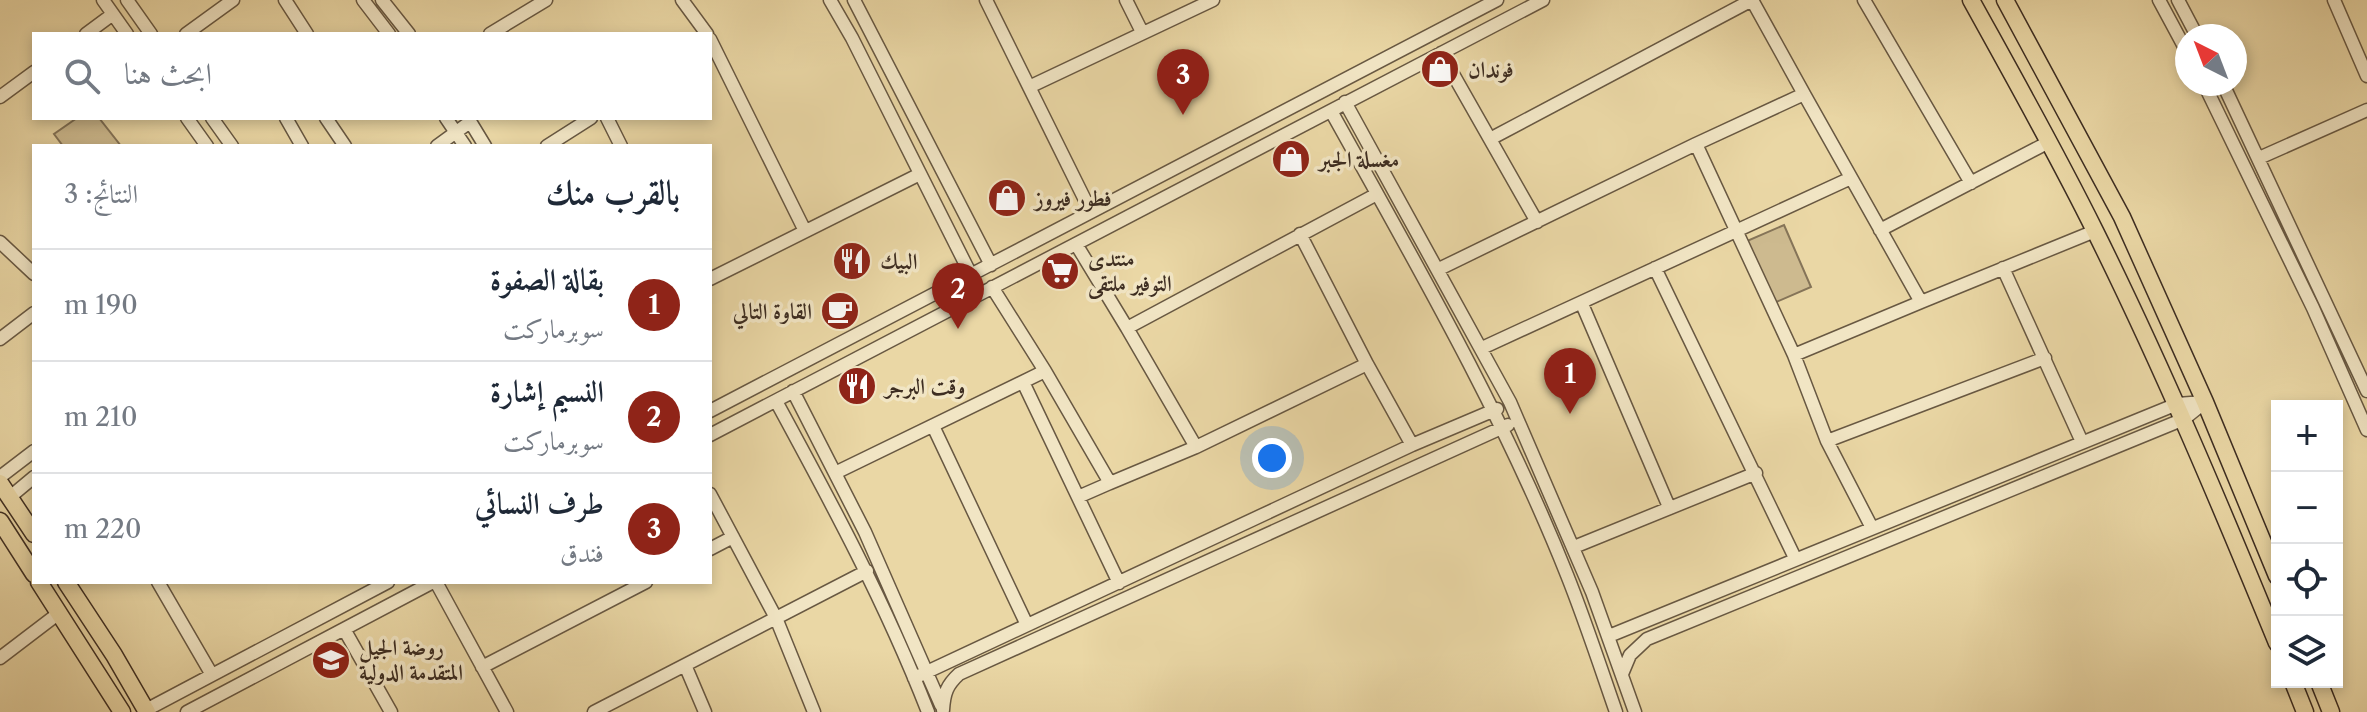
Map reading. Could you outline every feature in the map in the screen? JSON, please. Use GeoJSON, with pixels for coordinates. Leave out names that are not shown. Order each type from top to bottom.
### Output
{"type":"FeatureCollection","features":[{"type":"Feature","properties":{"kind":"main road"},"geometry":{"type":"LineString","coordinates":[[1971,0],[2095,231],[2180,412],[2271,629]]}},
{"type":"Feature","properties":{"kind":"main road"},"geometry":{"type":"LineString","coordinates":[[2005,0],[2122,217],[2205,402],[2271,562]]}},
{"type":"Feature","properties":{"kind":"main road"},"geometry":{"type":"LineString","coordinates":[[0,480],[32,531]]}},
{"type":"Feature","properties":{"kind":"main road"},"geometry":{"type":"LineString","coordinates":[[0,521],[32,571]]}},
{"type":"Feature","properties":{"kind":"main road"},"geometry":{"type":"LineString","coordinates":[[40,584],[122,712]]}},
{"type":"Feature","properties":{"kind":"main road"},"geometry":{"type":"LineString","coordinates":[[67,584],[146,711]]}},
{"type":"Feature","properties":{"kind":"main road"},"geometry":{"type":"LineString","coordinates":[[2295,688],[2305,712]]}},
{"type":"Feature","properties":{"kind":"main road"},"geometry":{"type":"LineString","coordinates":[[2321,688],[2331,712]]}},
{"type":"Feature","properties":{"kind":"street"},"geometry":{"type":"LineString","coordinates":[[103,0],[126,32]]}},
{"type":"Feature","properties":{"kind":"street"},"geometry":{"type":"LineString","coordinates":[[127,0],[150,32]]}},
{"type":"Feature","properties":{"kind":"street"},"geometry":{"type":"LineString","coordinates":[[189,32],[233,0]]}},
{"type":"Feature","properties":{"kind":"street"},"geometry":{"type":"LineString","coordinates":[[285,0],[306,32]]}},
{"type":"Feature","properties":{"kind":"street"},"geometry":{"type":"LineString","coordinates":[[363,0],[387,32]]}},
{"type":"Feature","properties":{"kind":"street"},"geometry":{"type":"LineString","coordinates":[[382,0],[407,32]]}},
{"type":"Feature","properties":{"kind":"street"},"geometry":{"type":"LineString","coordinates":[[492,32],[525,6],[546,0]]}},
{"type":"Feature","properties":{"kind":"street"},"geometry":{"type":"LineString","coordinates":[[682,0],[705,32]]}},
{"type":"Feature","properties":{"kind":"street"},"geometry":{"type":"LineString","coordinates":[[830,0],[971,275]]}},
{"type":"Feature","properties":{"kind":"street"},"geometry":{"type":"LineString","coordinates":[[854,0],[991,265]]}},
{"type":"Feature","properties":{"kind":"street"},"geometry":{"type":"LineString","coordinates":[[986,0],[1091,212]]}},
{"type":"Feature","properties":{"kind":"street"},"geometry":{"type":"LineString","coordinates":[[1126,0],[1142,32]]}},
{"type":"Feature","properties":{"kind":"street"},"geometry":{"type":"LineString","coordinates":[[1029,87],[1213,0]]}},
{"type":"Feature","properties":{"kind":"street"},"geometry":{"type":"LineString","coordinates":[[712,410],[1497,0]]}},
{"type":"Feature","properties":{"kind":"street"},"geometry":{"type":"LineString","coordinates":[[712,434],[1543,0]]}},
{"type":"Feature","properties":{"kind":"street"},"geometry":{"type":"LineString","coordinates":[[1490,139],[1752,0],[1921,302]]}},
{"type":"Feature","properties":{"kind":"street"},"geometry":{"type":"LineString","coordinates":[[1864,0],[1971,183]]}},
{"type":"Feature","properties":{"kind":"street"},"geometry":{"type":"LineString","coordinates":[[2159,0],[2175,30]]}},
{"type":"Feature","properties":{"kind":"street"},"geometry":{"type":"LineString","coordinates":[[2178,0],[2191,24]]}},
{"type":"Feature","properties":{"kind":"street"},"geometry":{"type":"LineString","coordinates":[[2334,0],[2367,76]]}},
{"type":"Feature","properties":{"kind":"street"},"geometry":{"type":"LineString","coordinates":[[89,32],[113,14]]}},
{"type":"Feature","properties":{"kind":"street"},"geometry":{"type":"LineString","coordinates":[[712,43],[805,231]]}},
{"type":"Feature","properties":{"kind":"street"},"geometry":{"type":"LineString","coordinates":[[1441,53],[1537,222]]}},
{"type":"Feature","properties":{"kind":"street"},"geometry":{"type":"LineString","coordinates":[[0,97],[32,73]]}},
{"type":"Feature","properties":{"kind":"street"},"geometry":{"type":"LineString","coordinates":[[1439,269],[1804,94]]}},
{"type":"Feature","properties":{"kind":"street"},"geometry":{"type":"LineString","coordinates":[[2210,96],[2313,308],[2367,430]]}},
{"type":"Feature","properties":{"kind":"street"},"geometry":{"type":"LineString","coordinates":[[2229,96],[2367,391]]}},
{"type":"Feature","properties":{"kind":"street"},"geometry":{"type":"LineString","coordinates":[[1345,102],[1510,402],[1574,547],[1635,712]]}},
{"type":"Feature","properties":{"kind":"street"},"geometry":{"type":"LineString","coordinates":[[2259,158],[2367,110]]}},
{"type":"Feature","properties":{"kind":"street"},"geometry":{"type":"LineString","coordinates":[[1331,111],[1441,311],[1501,428],[1567,574],[1616,712]]}},
{"type":"Feature","properties":{"kind":"street"},"geometry":{"type":"LineString","coordinates":[[188,120],[206,144]]}},
{"type":"Feature","properties":{"kind":"street"},"geometry":{"type":"LineString","coordinates":[[213,120],[231,144]]}},
{"type":"Feature","properties":{"kind":"street"},"geometry":{"type":"LineString","coordinates":[[287,120],[301,144]]}},
{"type":"Feature","properties":{"kind":"street"},"geometry":{"type":"LineString","coordinates":[[327,120],[344,144]]}},
{"type":"Feature","properties":{"kind":"street"},"geometry":{"type":"LineString","coordinates":[[447,120],[455,132],[474,144]]}},
{"type":"Feature","properties":{"kind":"street"},"geometry":{"type":"LineString","coordinates":[[440,144],[469,120],[474,144]]}},
{"type":"Feature","properties":{"kind":"street"},"geometry":{"type":"LineString","coordinates":[[550,144],[588,120]]}},
{"type":"Feature","properties":{"kind":"street"},"geometry":{"type":"LineString","coordinates":[[608,120],[620,144]]}},
{"type":"Feature","properties":{"kind":"street"},"geometry":{"type":"LineString","coordinates":[[1880,230],[2049,142]]}},
{"type":"Feature","properties":{"kind":"street"},"geometry":{"type":"LineString","coordinates":[[1696,144],[1794,355],[1827,441],[1871,526]]}},
{"type":"Feature","properties":{"kind":"street"},"geometry":{"type":"LineString","coordinates":[[712,278],[920,174]]}},
{"type":"Feature","properties":{"kind":"street"},"geometry":{"type":"LineString","coordinates":[[1482,348],[1851,178]]}},
{"type":"Feature","properties":{"kind":"street"},"geometry":{"type":"LineString","coordinates":[[1127,328],[1377,194]]}},
{"type":"Feature","properties":{"kind":"street"},"geometry":{"type":"LineString","coordinates":[[1794,355],[2095,231]]}},
{"type":"Feature","properties":{"kind":"street"},"geometry":{"type":"LineString","coordinates":[[1300,234],[1412,445]]}},
{"type":"Feature","properties":{"kind":"street"},"geometry":{"type":"LineString","coordinates":[[0,242],[32,272]]}},
{"type":"Feature","properties":{"kind":"street"},"geometry":{"type":"LineString","coordinates":[[1076,244],[1196,447]]}},
{"type":"Feature","properties":{"kind":"street"},"geometry":{"type":"LineString","coordinates":[[1655,268],[1795,558]]}},
{"type":"Feature","properties":{"kind":"street"},"geometry":{"type":"LineString","coordinates":[[2003,268],[2082,442]]}},
{"type":"Feature","properties":{"kind":"street"},"geometry":{"type":"LineString","coordinates":[[992,287],[1110,483]]}},
{"type":"Feature","properties":{"kind":"street"},"geometry":{"type":"LineString","coordinates":[[1582,304],[1669,507]]}},
{"type":"Feature","properties":{"kind":"street"},"geometry":{"type":"LineString","coordinates":[[0,339],[32,315]]}},
{"type":"Feature","properties":{"kind":"street"},"geometry":{"type":"LineString","coordinates":[[1827,441],[2045,358]]}},
{"type":"Feature","properties":{"kind":"street"},"geometry":{"type":"LineString","coordinates":[[1078,497],[1196,447],[1367,364]]}},
{"type":"Feature","properties":{"kind":"street"},"geometry":{"type":"LineString","coordinates":[[835,473],[1045,371]]}},
{"type":"Feature","properties":{"kind":"street"},"geometry":{"type":"LineString","coordinates":[[1023,382],[1119,583]]}},
{"type":"Feature","properties":{"kind":"street"},"geometry":{"type":"LineString","coordinates":[[793,391],[891,587],[944,711]]}},
{"type":"Feature","properties":{"kind":"street"},"geometry":{"type":"LineString","coordinates":[[776,401],[867,571],[928,712]]}},
{"type":"Feature","properties":{"kind":"street"},"geometry":{"type":"LineString","coordinates":[[914,678],[1510,402]]}},
{"type":"Feature","properties":{"kind":"street"},"geometry":{"type":"LineString","coordinates":[[1622,674],[1630,655],[1647,639],[2205,402]]}},
{"type":"Feature","properties":{"kind":"street"},"geometry":{"type":"LineString","coordinates":[[1609,636],[2082,442],[2180,412]]}},
{"type":"Feature","properties":{"kind":"street"},"geometry":{"type":"LineString","coordinates":[[944,711],[944,694],[959,674],[1518,420]]}},
{"type":"Feature","properties":{"kind":"street"},"geometry":{"type":"LineString","coordinates":[[933,426],[1027,625]]}},
{"type":"Feature","properties":{"kind":"street"},"geometry":{"type":"LineString","coordinates":[[0,480],[32,453]]}},
{"type":"Feature","properties":{"kind":"street"},"geometry":{"type":"LineString","coordinates":[[1574,547],[1756,473]]}},
{"type":"Feature","properties":{"kind":"street"},"geometry":{"type":"LineString","coordinates":[[10,497],[32,479]]}},
{"type":"Feature","properties":{"kind":"street"},"geometry":{"type":"LineString","coordinates":[[712,498],[776,618],[814,712]]}},
{"type":"Feature","properties":{"kind":"street"},"geometry":{"type":"LineString","coordinates":[[712,548],[733,537]]}},
{"type":"Feature","properties":{"kind":"street"},"geometry":{"type":"LineString","coordinates":[[594,712],[867,571]]}},
{"type":"Feature","properties":{"kind":"street"},"geometry":{"type":"LineString","coordinates":[[159,584],[212,675]]}},
{"type":"Feature","properties":{"kind":"street"},"geometry":{"type":"LineString","coordinates":[[146,711],[384,584]]}},
{"type":"Feature","properties":{"kind":"street"},"geometry":{"type":"LineString","coordinates":[[187,712],[430,584]]}},
{"type":"Feature","properties":{"kind":"street"},"geometry":{"type":"LineString","coordinates":[[435,584],[507,712]]}},
{"type":"Feature","properties":{"kind":"street"},"geometry":{"type":"LineString","coordinates":[[482,667],[642,584]]}},
{"type":"Feature","properties":{"kind":"street"},"geometry":{"type":"LineString","coordinates":[[0,658],[59,613]]}},
{"type":"Feature","properties":{"kind":"street"},"geometry":{"type":"LineString","coordinates":[[344,629],[391,712]]}},
{"type":"Feature","properties":{"kind":"street"},"geometry":{"type":"LineString","coordinates":[[685,665],[705,712]]}},
{"type":"Feature","properties":{"kind":"shaded area"},"geometry":{"type":"Polygon","coordinates":[[[74,120],[101,120],[119,144],[62,144],[54,134],[74,120]]]}},
{"type":"Feature","properties":{"kind":"shaded area"},"geometry":{"type":"Polygon","coordinates":[[[1784,225],[1811,287],[1774,303],[1747,241],[1784,225]]]}},
{"type":"Feature","properties":{"kind":"place","name":"فوندان"},"geometry":{"type":"Point","coordinates":[1440,69]}},
{"type":"Feature","properties":{"kind":"place","name":"طرف النسائي"},"geometry":{"type":"Point","coordinates":[1183,115]}},
{"type":"Feature","properties":{"kind":"place","name":"مغسلة الجبر"},"geometry":{"type":"Point","coordinates":[1291,159]}},
{"type":"Feature","properties":{"kind":"place","name":"فطور فيروز"},"geometry":{"type":"Point","coordinates":[1007,198]}},
{"type":"Feature","properties":{"kind":"place","name":"البيك"},"geometry":{"type":"Point","coordinates":[852,261]}},
{"type":"Feature","properties":{"kind":"place","name":"منتدى التوفير ملتقى"},"geometry":{"type":"Point","coordinates":[1060,271]}},
{"type":"Feature","properties":{"kind":"place","name":"القاوة التالي"},"geometry":{"type":"Point","coordinates":[840,311]}},
{"type":"Feature","properties":{"kind":"place","name":"النسيم إشارة"},"geometry":{"type":"Point","coordinates":[958,329]}},
{"type":"Feature","properties":{"kind":"place","name":"وقت البرجر"},"geometry":{"type":"Point","coordinates":[857,386]}},
{"type":"Feature","properties":{"kind":"place","name":"بقالة الصفوة"},"geometry":{"type":"Point","coordinates":[1570,414]}},
{"type":"Feature","properties":{"kind":"place","name":"روضة الجيل المتقدمة الدولية"},"geometry":{"type":"Point","coordinates":[331,660]}}]}
